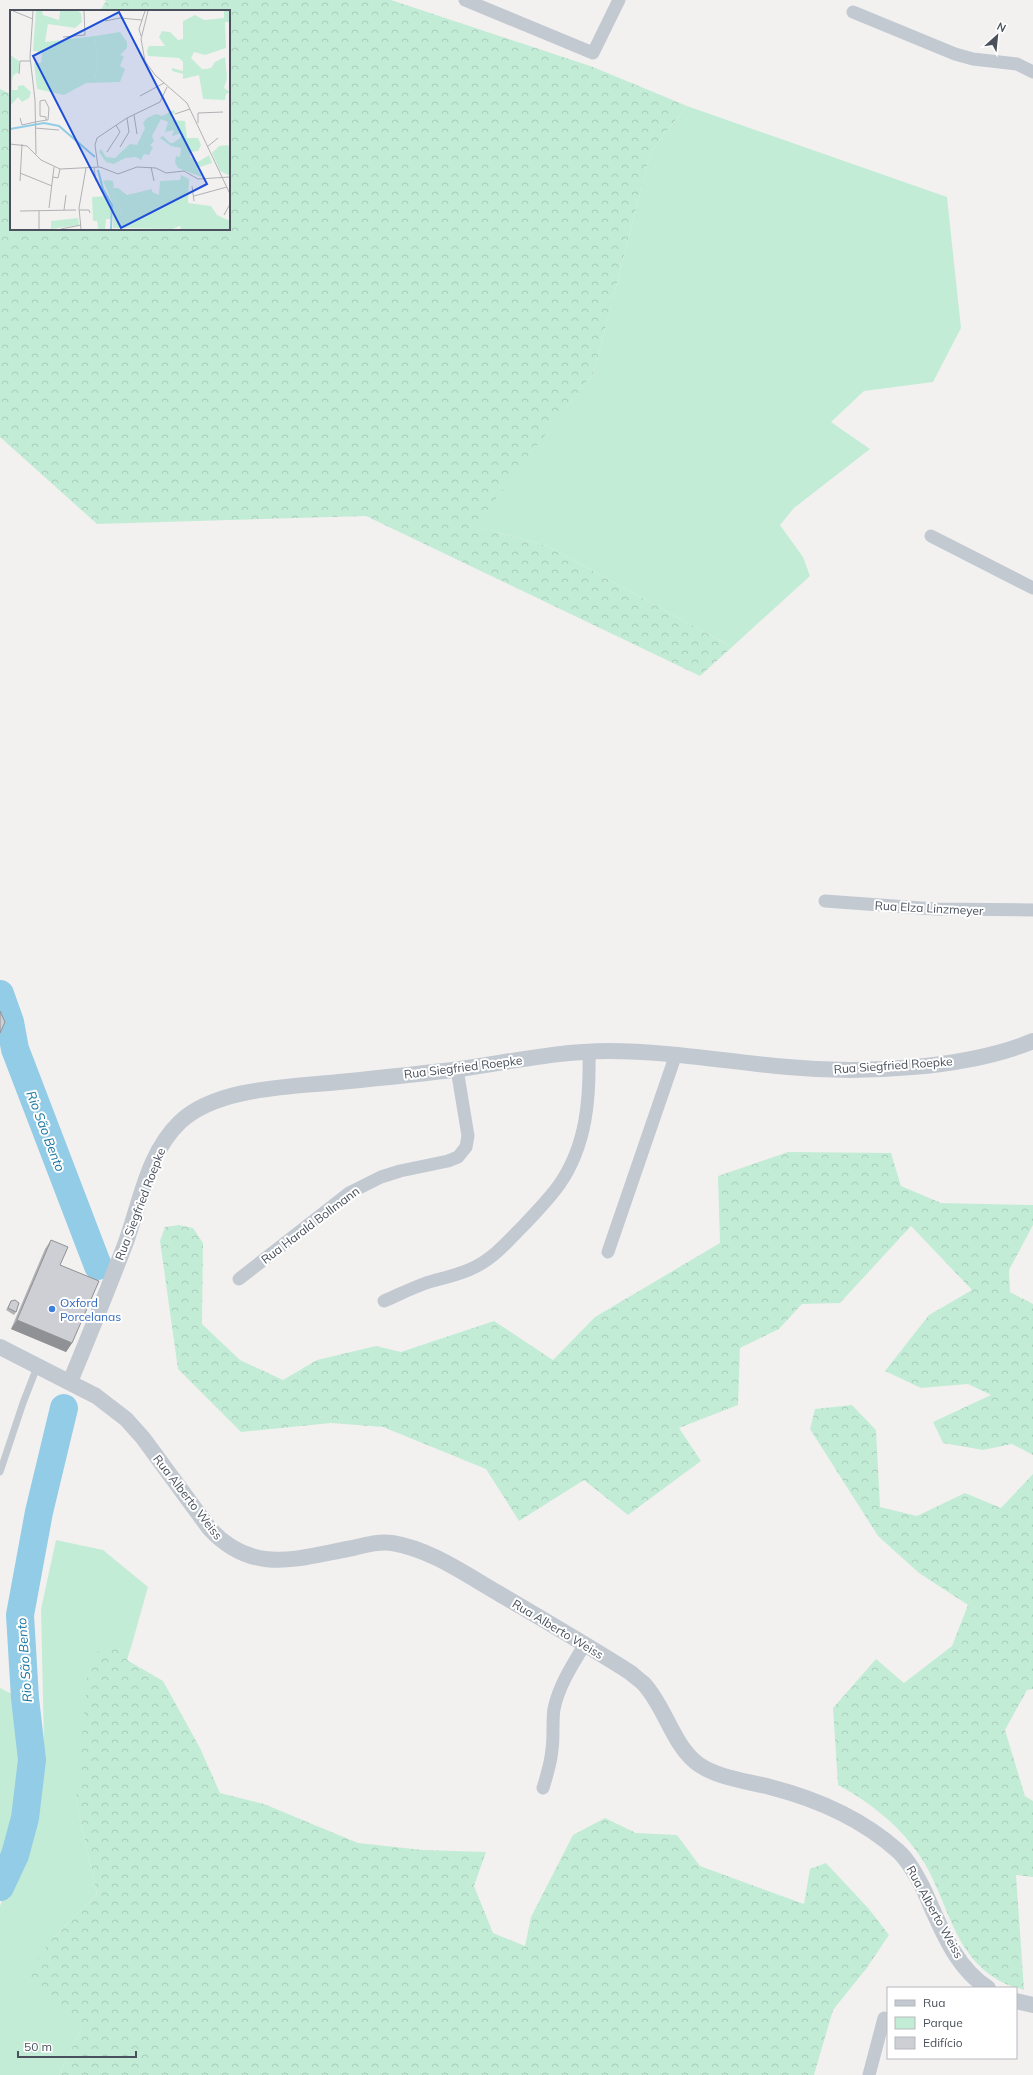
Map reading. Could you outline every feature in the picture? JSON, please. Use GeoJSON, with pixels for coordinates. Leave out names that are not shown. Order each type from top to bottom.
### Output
{"type":"FeatureCollection","features":[{"type":"Feature","properties":{"kind":"street"},"geometry":{"type":"LineString","coordinates":[[465,0],[593,53],[619,0]]}},
{"type":"Feature","properties":{"kind":"street"},"geometry":{"type":"LineString","coordinates":[[853,12],[955,54],[974,59],[1017,64],[1033,72]]}},
{"type":"Feature","properties":{"kind":"street"},"geometry":{"type":"LineString","coordinates":[[931,536],[1033,588]]}},
{"type":"Feature","properties":{"kind":"street","name":"Rua Elza Linzmeyer"},"geometry":{"type":"LineString","coordinates":[[826,901],[935,909],[1033,910]]}},
{"type":"Feature","properties":{"kind":"street","name":"Rua Siegfried Roepke"},"geometry":{"type":"LineString","coordinates":[[70,1382],[114,1273],[156,1155],[167,1137],[184,1119],[194,1111],[210,1103],[252,1092],[457,1069],[589,1051],[676,1054],[789,1068],[829,1070],[875,1068],[985,1057],[1013,1049],[1033,1041]]}},
{"type":"Feature","properties":{"kind":"street"},"geometry":{"type":"LineString","coordinates":[[384,1301],[426,1283],[464,1273],[476,1267],[500,1249],[548,1199],[559,1185],[573,1161],[583,1130],[589,1090],[589,1051]]}},
{"type":"Feature","properties":{"kind":"street"},"geometry":{"type":"LineString","coordinates":[[608,1252],[676,1054]]}},
{"type":"Feature","properties":{"kind":"street","name":"Rua Harald Bollmann"},"geometry":{"type":"LineString","coordinates":[[238,1279],[349,1193],[361,1186],[400,1171],[448,1161],[458,1157],[466,1147],[468,1136],[457,1069]]}},
{"type":"Feature","properties":{"kind":"street","name":"Rua Alberto Weiss"},"geometry":{"type":"LineString","coordinates":[[0,1348],[70,1382],[111,1406],[126,1419],[143,1438],[209,1528],[222,1542],[235,1551],[270,1560],[288,1560],[389,1542],[406,1546],[457,1569],[586,1644],[644,1684],[685,1752],[699,1764],[713,1772],[803,1796],[826,1804],[880,1836],[900,1852],[914,1870],[950,1944],[960,1960],[981,1984],[986,1987]]}},
{"type":"Feature","properties":{"kind":"street"},"geometry":{"type":"LineString","coordinates":[[543,1788],[551,1756],[554,1710],[565,1680],[586,1644]]}},
{"type":"Feature","properties":{"kind":"street"},"geometry":{"type":"LineString","coordinates":[[1017,2001],[1033,2005]]}},
{"type":"Feature","properties":{"kind":"street"},"geometry":{"type":"LineString","coordinates":[[869,2075],[884,2018]]}},
{"type":"Feature","properties":{"kind":"lane"},"geometry":{"type":"LineString","coordinates":[[0,1472],[22,1403],[37,1367]]}},
{"type":"Feature","properties":{"kind":"green space"},"geometry":{"type":"Polygon","coordinates":[[[104,0],[391,0],[593,67],[687,106],[651,151],[594,372],[475,526],[547,546],[732,647],[700,676],[366,516],[97,524],[0,437],[0,89],[10,94],[10,230],[230,230],[230,10],[101,10],[106,1],[104,0]]]}},
{"type":"Feature","properties":{"kind":"green space"},"geometry":{"type":"Polygon","coordinates":[[[687,106],[947,197],[961,328],[933,382],[864,391],[831,422],[870,449],[794,508],[780,525],[803,557],[810,576],[732,647],[547,546],[474,526],[594,372],[651,151],[687,106]]]}},
{"type":"Feature","properties":{"kind":"green space"},"geometry":{"type":"Polygon","coordinates":[[[788,1152],[891,1153],[901,1186],[941,1203],[1033,1205],[1033,1225],[1009,1270],[1010,1292],[1033,1304],[1033,1455],[1012,1444],[983,1450],[943,1443],[933,1422],[991,1395],[968,1384],[921,1388],[885,1371],[929,1315],[972,1290],[911,1226],[840,1303],[802,1304],[779,1329],[740,1348],[738,1405],[679,1428],[701,1461],[628,1515],[584,1480],[519,1521],[486,1469],[383,1427],[331,1423],[241,1432],[178,1369],[160,1241],[165,1227],[179,1225],[193,1228],[203,1243],[202,1324],[240,1360],[283,1380],[317,1360],[376,1346],[401,1352],[494,1321],[553,1360],[595,1317],[720,1243],[718,1176],[788,1152]]]}},
{"type":"Feature","properties":{"kind":"green space"},"geometry":{"type":"Polygon","coordinates":[[[852,1405],[876,1430],[880,1507],[917,1516],[965,1493],[1001,1508],[1033,1474],[1033,1689],[1027,1690],[1005,1730],[1025,1796],[1033,1801],[1033,1877],[1016,1875],[1024,1990],[998,1980],[983,1969],[971,1957],[954,1928],[925,1864],[908,1840],[887,1818],[863,1800],[838,1785],[833,1708],[876,1659],[904,1683],[952,1646],[968,1605],[919,1573],[878,1536],[810,1429],[815,1409],[852,1405]]]}},
{"type":"Feature","properties":{"kind":"green space"},"geometry":{"type":"Polygon","coordinates":[[[56,1540],[103,1550],[148,1587],[132,1644],[102,1644],[76,1801],[97,1894],[52,1939],[82,2027],[59,2075],[0,2075],[0,1906],[36,1808],[44,1744],[41,1609],[56,1540]]]}},
{"type":"Feature","properties":{"kind":"green space"},"geometry":{"type":"Polygon","coordinates":[[[102,1644],[132,1644],[127,1660],[163,1681],[200,1748],[220,1793],[264,1804],[358,1843],[423,1850],[486,1852],[474,1886],[493,1933],[525,1946],[531,1917],[573,1835],[605,1818],[636,1833],[677,1835],[700,1866],[804,1904],[810,1869],[826,1863],[869,1909],[889,1935],[866,1969],[833,2010],[814,2075],[59,2075],[82,2027],[27,1973],[52,1939],[97,1894],[76,1801],[88,1669],[102,1644]]]}},
{"type":"Feature","properties":{"kind":"green space"},"geometry":{"type":"Polygon","coordinates":[[[0,1688],[18,1697],[23,1791],[14,1845],[0,1874],[0,1688]]]}},
{"type":"Feature","properties":{"kind":"building"},"geometry":{"type":"Polygon","coordinates":[[[0,1011],[5,1022],[0,1033],[0,1011]]]}},
{"type":"Feature","properties":{"kind":"building","name":"Oxford Porcelanas"},"geometry":{"type":"Polygon","coordinates":[[[51,1240],[68,1247],[60,1265],[99,1281],[72,1343],[17,1320],[51,1240]]]}},
{"type":"Feature","properties":{"kind":"building"},"geometry":{"type":"Polygon","coordinates":[[[15,1300],[19,1303],[16,1312],[8,1308],[11,1301],[15,1300]]]}},
{"type":"Feature","properties":{"kind":"waterway","name":"Rio São Bento"},"geometry":{"type":"LineString","coordinates":[[0,994],[10,1022],[15,1049],[98,1266]]}},
{"type":"Feature","properties":{"kind":"waterway","name":"Rio São Bento"},"geometry":{"type":"LineString","coordinates":[[0,1887],[15,1855],[25,1818],[32,1760],[25,1698],[20,1615],[39,1512],[64,1408]]}},
{"type":"Feature","properties":{"kind":"place","name":"Oxford Porcelanas"},"geometry":{"type":"Point","coordinates":[52,1309]}}]}
